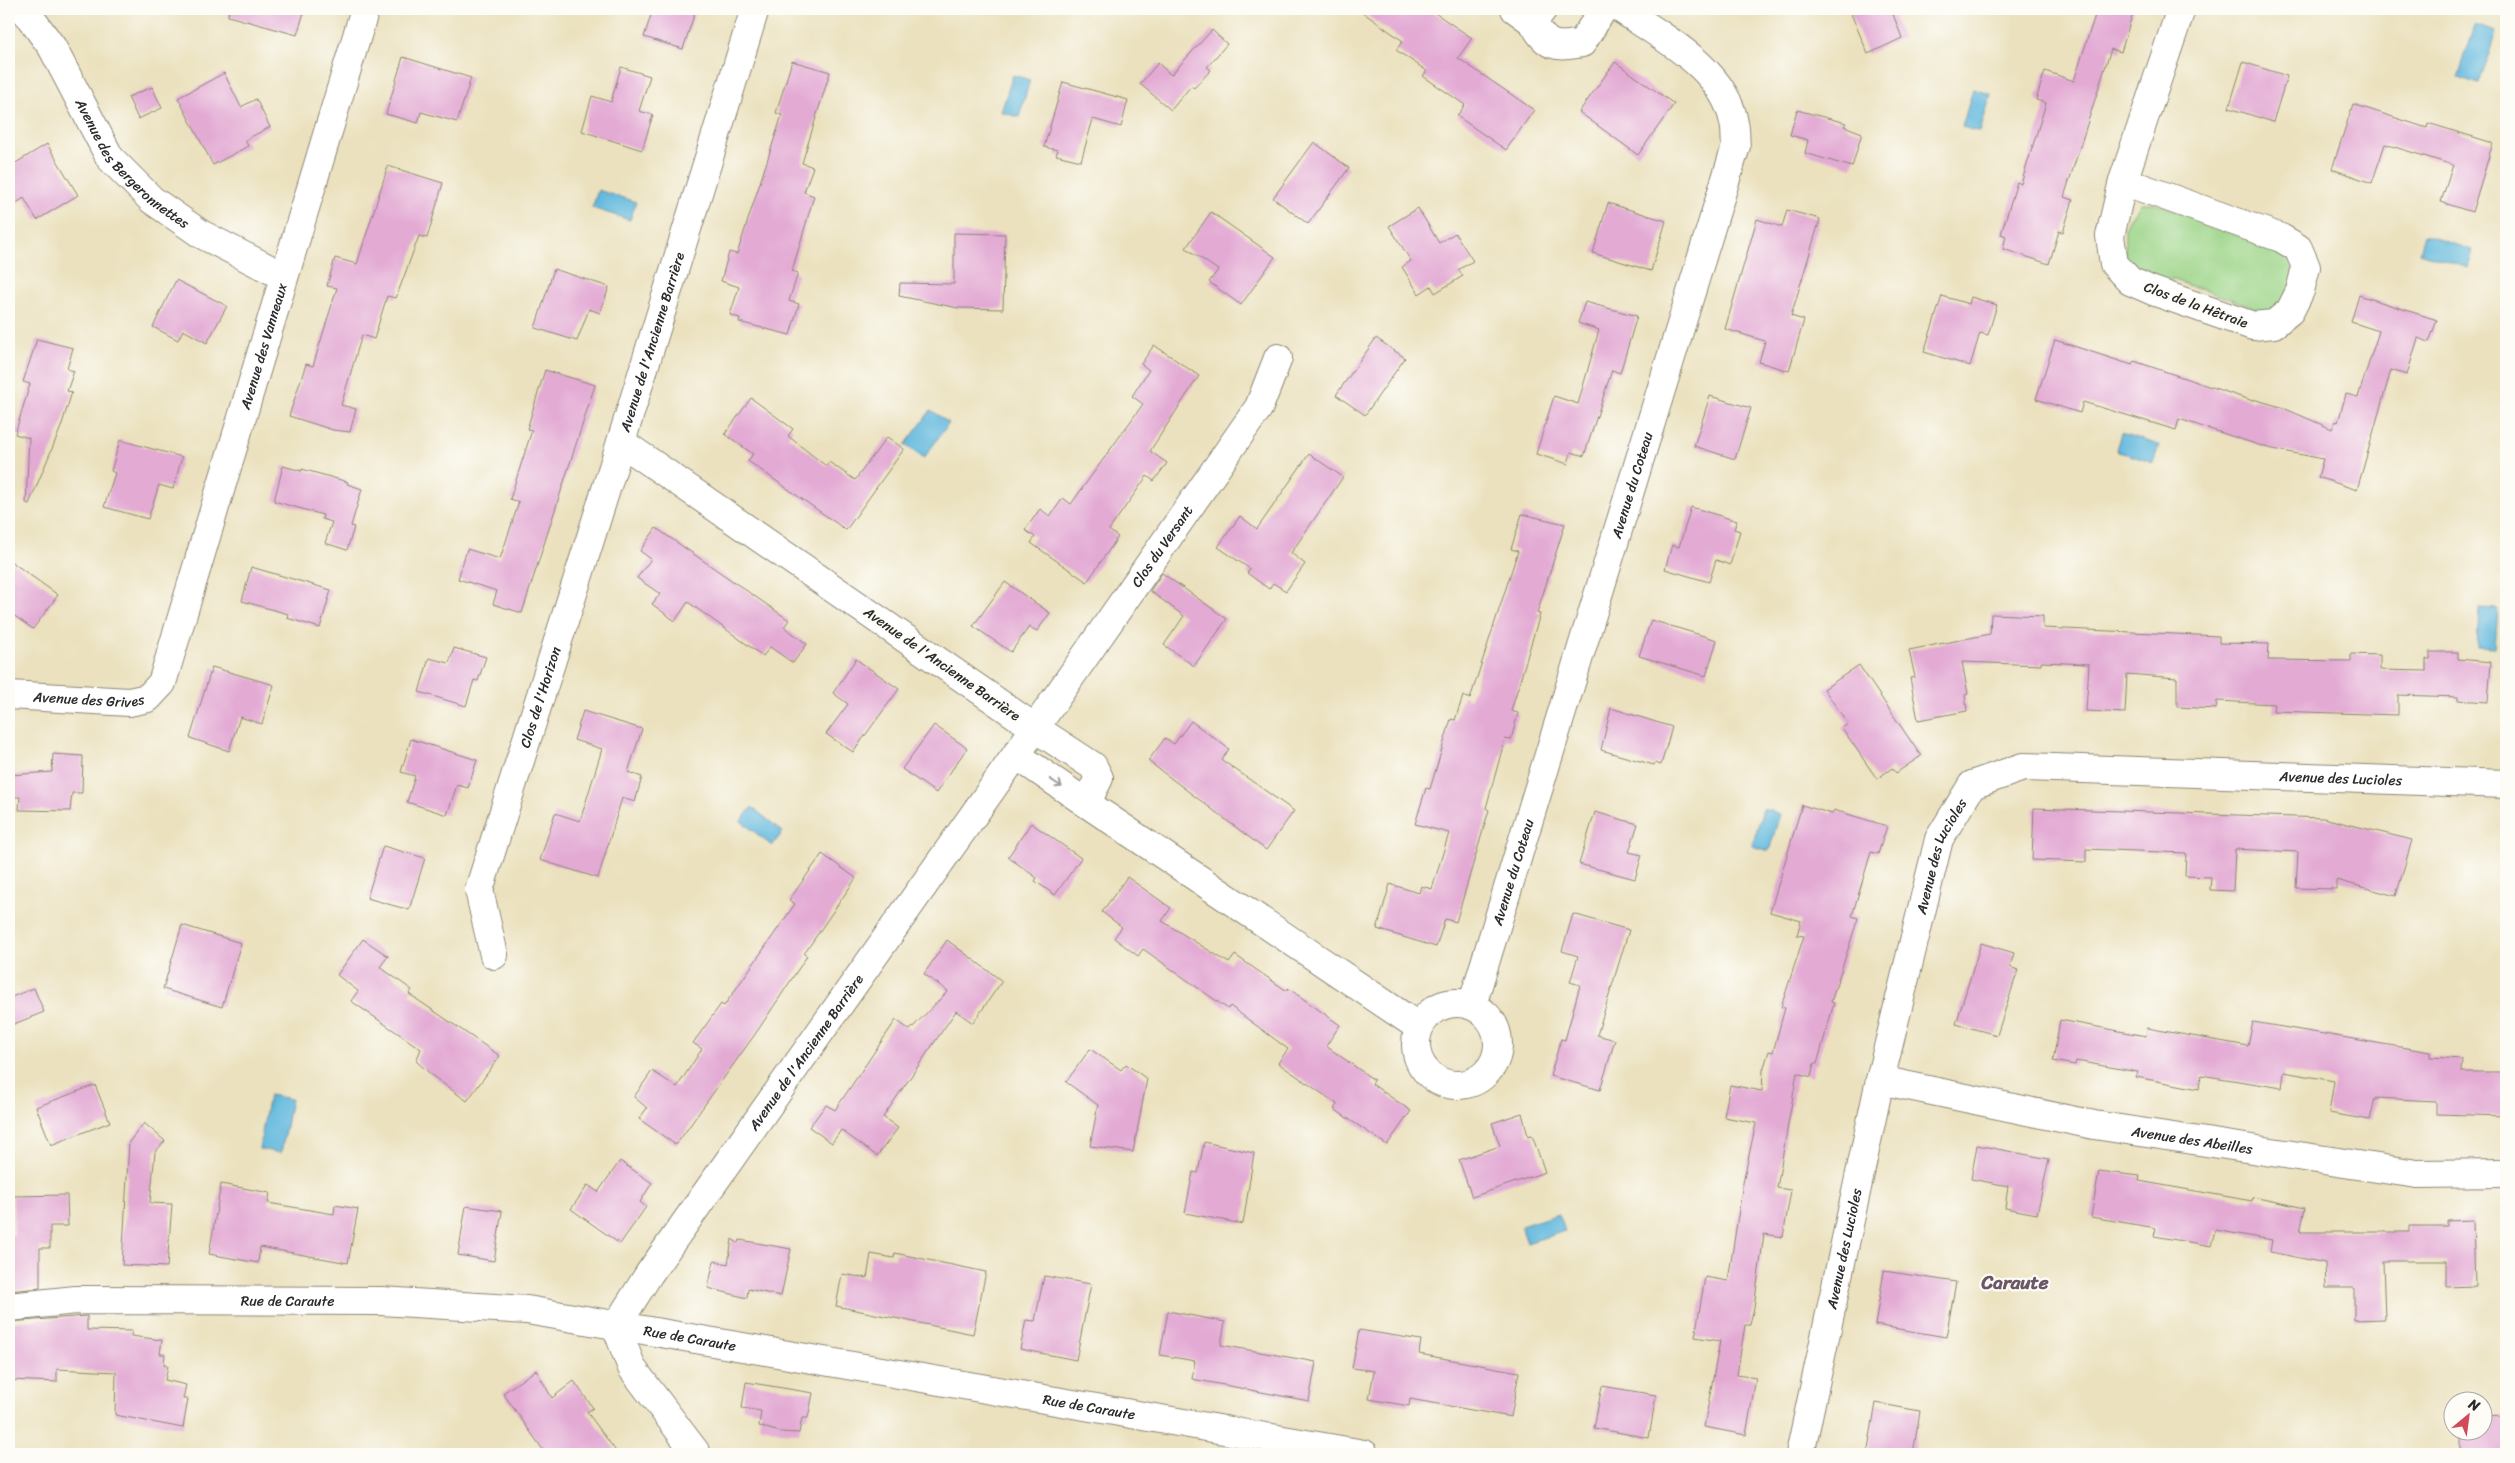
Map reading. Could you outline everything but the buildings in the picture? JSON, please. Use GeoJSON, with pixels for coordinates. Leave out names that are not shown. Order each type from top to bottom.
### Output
{"type":"FeatureCollection","features":[{"type":"Feature","properties":{"kind":"street","name":"Avenue des Bergeronnettes"},"geometry":{"type":"LineString","coordinates":[[24,9],[52,47],[110,158],[152,200],[201,234],[284,276]]}},
{"type":"Feature","properties":{"kind":"street","name":"Avenue des Vanneaux"},"geometry":{"type":"LineString","coordinates":[[162,683],[365,9]]}},
{"type":"Feature","properties":{"kind":"street","name":"Avenue de l'Ancienne Barrière"},"geometry":{"type":"LineString","coordinates":[[616,1326],[649,1274],[1035,728],[621,442],[754,9]]}},
{"type":"Feature","properties":{"kind":"street"},"geometry":{"type":"LineString","coordinates":[[1530,13],[1541,38],[1559,47],[1582,43],[1603,9]]}},
{"type":"Feature","properties":{"kind":"street","name":"Avenue du Coteau"},"geometry":{"type":"LineString","coordinates":[[1472,1004],[1736,146],[1734,122],[1721,89],[1705,68],[1621,9]]}},
{"type":"Feature","properties":{"kind":"street","name":"Clos de la Hêtraie"},"geometry":{"type":"LineString","coordinates":[[2122,181],[2281,238],[2298,248],[2306,267],[2300,291],[2290,311],[2274,324],[2253,326],[2153,292],[2130,281],[2114,264],[2110,236],[2122,181],[2181,9]]}},
{"type":"Feature","properties":{"kind":"street","name":"Clos du Versant"},"geometry":{"type":"LineString","coordinates":[[1035,728],[1259,407],[1278,358]]}},
{"type":"Feature","properties":{"kind":"street","name":"Clos de l'Horizon"},"geometry":{"type":"LineString","coordinates":[[494,955],[479,890],[621,442]]}},
{"type":"Feature","properties":{"kind":"street","name":"Avenue des Grives"},"geometry":{"type":"LineString","coordinates":[[9,695],[128,702],[148,698],[162,683]]}},
{"type":"Feature","properties":{"kind":"street"},"geometry":{"type":"LineString","coordinates":[[1035,728],[1093,766],[1099,778],[1091,794],[1089,805]]}},
{"type":"Feature","properties":{"kind":"street"},"geometry":{"type":"LineString","coordinates":[[1016,755],[1419,1026]]}},
{"type":"Feature","properties":{"kind":"street","name":"Avenue des Lucioles"},"geometry":{"type":"LineString","coordinates":[[1800,1454],[1880,1080],[1939,839],[1972,785],[2023,767],[2506,784]]}},
{"type":"Feature","properties":{"kind":"street"},"geometry":{"type":"LineString","coordinates":[[1451,1002],[1472,1004],[1488,1016],[1498,1033],[1498,1053],[1490,1071],[1474,1083],[1454,1086],[1435,1080],[1421,1065],[1416,1046],[1419,1026],[1432,1011],[1451,1002]]}},
{"type":"Feature","properties":{"kind":"street","name":"Avenue des Abeilles"},"geometry":{"type":"LineString","coordinates":[[1880,1080],[2094,1125],[2417,1174],[2506,1173]]}},
{"type":"Feature","properties":{"kind":"street","name":"Rue de Caraute"},"geometry":{"type":"LineString","coordinates":[[9,1307],[76,1300],[381,1301],[527,1310],[1364,1454]]}},
{"type":"Feature","properties":{"kind":"street"},"geometry":{"type":"LineString","coordinates":[[616,1326],[632,1368],[697,1454]]}},
{"type":"Feature","properties":{"kind":"green space"},"geometry":{"type":"Polygon","coordinates":[[[2141,203],[2155,203],[2286,252],[2291,263],[2294,279],[2289,292],[2273,315],[2251,316],[2251,306],[2170,279],[2164,287],[2150,280],[2125,255],[2125,225],[2141,203]]]}},
{"type":"Feature","properties":{"kind":"water"},"geometry":{"type":"Polygon","coordinates":[[[2475,25],[2496,32],[2479,84],[2458,77],[2475,25]]]}},
{"type":"Feature","properties":{"kind":"water"},"geometry":{"type":"Polygon","coordinates":[[[1013,75],[1030,80],[1019,117],[1001,112],[1013,75]]]}},
{"type":"Feature","properties":{"kind":"water"},"geometry":{"type":"Polygon","coordinates":[[[1973,89],[1991,94],[1980,132],[1962,127],[1973,89]]]}},
{"type":"Feature","properties":{"kind":"water"},"geometry":{"type":"Polygon","coordinates":[[[598,190],[636,202],[630,220],[592,208],[598,190]]]}},
{"type":"Feature","properties":{"kind":"water"},"geometry":{"type":"Polygon","coordinates":[[[2424,235],[2473,250],[2468,268],[2419,252],[2424,235]]]}},
{"type":"Feature","properties":{"kind":"water"},"geometry":{"type":"Polygon","coordinates":[[[931,410],[949,423],[924,458],[905,445],[931,410]]]}},
{"type":"Feature","properties":{"kind":"water"},"geometry":{"type":"Polygon","coordinates":[[[2121,433],[2159,445],[2153,463],[2116,450],[2121,433]]]}},
{"type":"Feature","properties":{"kind":"water"},"geometry":{"type":"Polygon","coordinates":[[[2479,608],[2498,609],[2495,648],[2477,647],[2479,608]]]}},
{"type":"Feature","properties":{"kind":"water"},"geometry":{"type":"Polygon","coordinates":[[[752,807],[783,832],[772,846],[741,821],[752,807]]]}},
{"type":"Feature","properties":{"kind":"water"},"geometry":{"type":"Polygon","coordinates":[[[1763,809],[1780,814],[1769,851],[1752,846],[1763,809]]]}},
{"type":"Feature","properties":{"kind":"water"},"geometry":{"type":"Polygon","coordinates":[[[269,1095],[291,1099],[281,1153],[259,1149],[269,1095]]]}},
{"type":"Feature","properties":{"kind":"water"},"geometry":{"type":"Polygon","coordinates":[[[1559,1214],[1565,1231],[1527,1243],[1521,1226],[1559,1214]]]}},
{"type":"Feature","properties":{"kind":"district","name":"Caraute"},"geometry":{"type":"Point","coordinates":[2015,1282]}}]}
